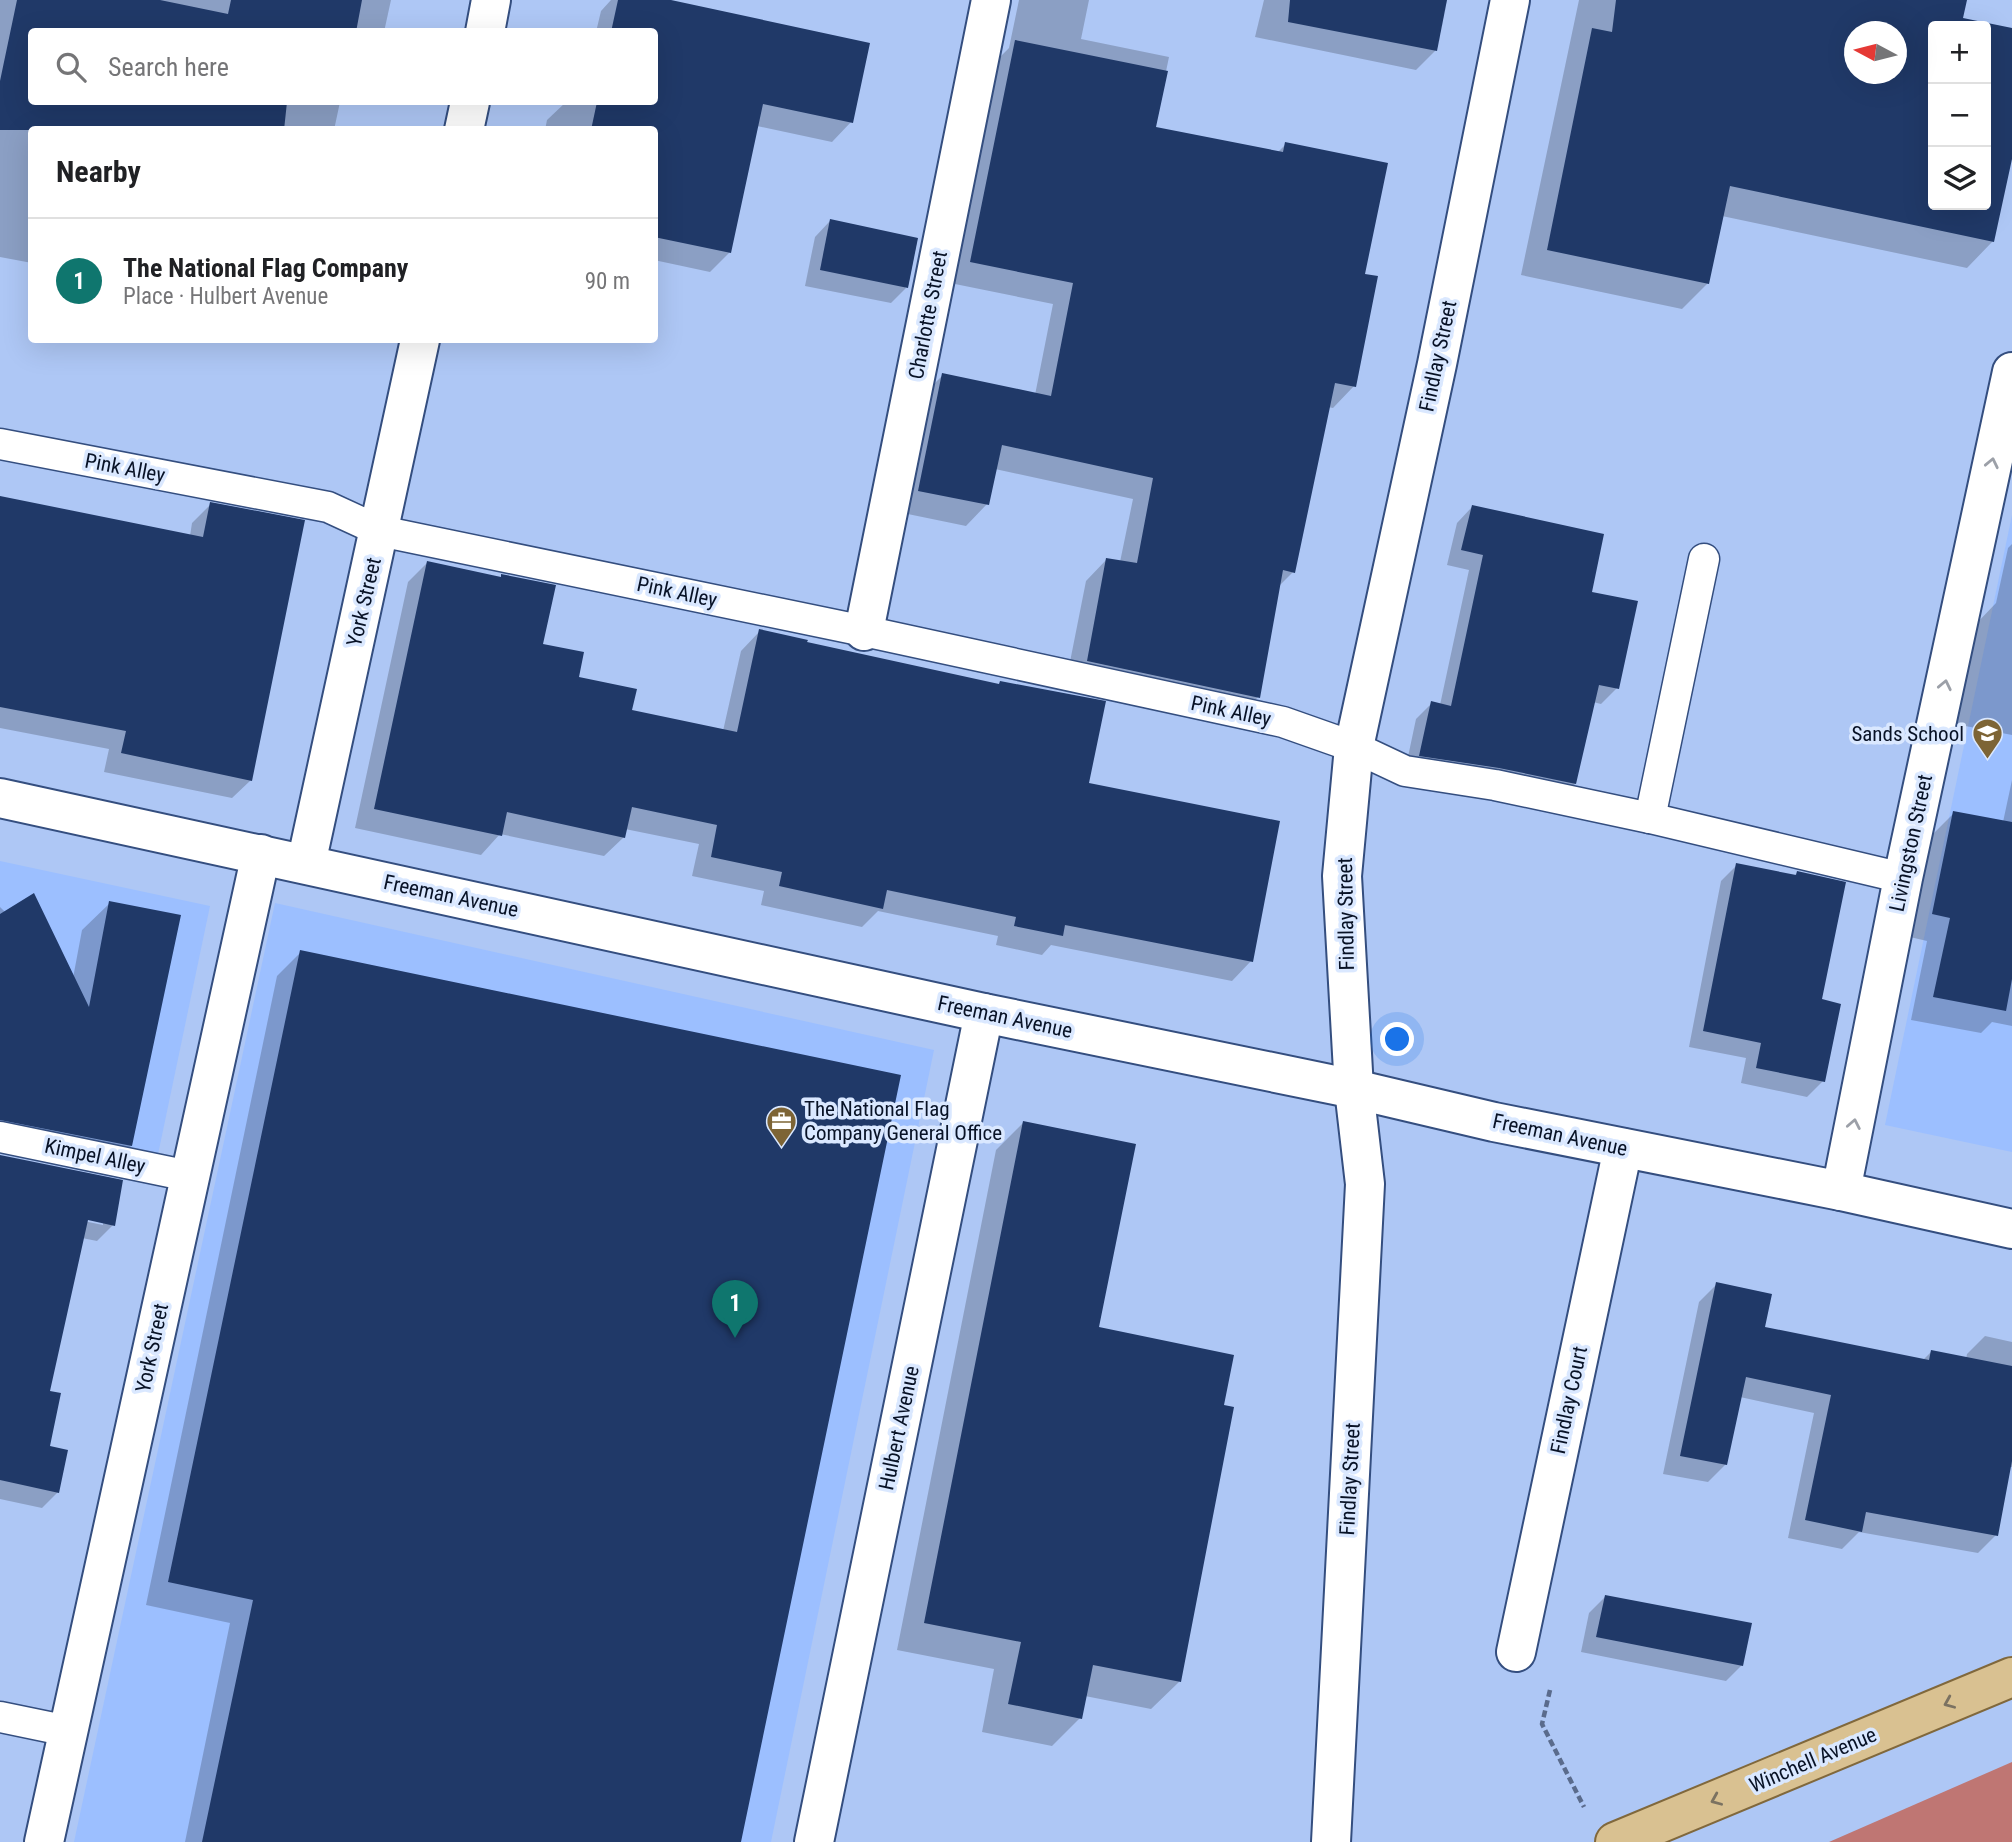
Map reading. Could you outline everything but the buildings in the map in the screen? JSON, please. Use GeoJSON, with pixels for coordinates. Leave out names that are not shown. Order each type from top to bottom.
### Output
{"type":"FeatureCollection","features":[{"type":"Feature","properties":{"kind":"main road","name":"Winchell Avenue"},"geometry":{"type":"LineString","coordinates":[[1602,1830],[2012,1677]]}},
{"type":"Feature","properties":{"kind":"street"},"geometry":{"type":"LineString","coordinates":[[486,28],[491,0]]}},
{"type":"Feature","properties":{"kind":"street","name":"Charlotte Street"},"geometry":{"type":"LineString","coordinates":[[864,631],[992,0]]}},
{"type":"Feature","properties":{"kind":"street","name":"Findlay Street"},"geometry":{"type":"LineString","coordinates":[[1331,1842],[1364,1184],[1354,1089],[1342,876],[1353,747],[1437,364],[1510,0]]}},
{"type":"Feature","properties":{"kind":"street"},"geometry":{"type":"LineString","coordinates":[[465,126],[469,105]]}},
{"type":"Feature","properties":{"kind":"street","name":"York Street"},"geometry":{"type":"LineString","coordinates":[[306,864],[419,343]]}},
{"type":"Feature","properties":{"kind":"street","name":"Livingston Street"},"geometry":{"type":"LineString","coordinates":[[1841,1191],[1903,878],[2012,372]]}},
{"type":"Feature","properties":{"kind":"street","name":"Freeman Avenue"},"geometry":{"type":"LineString","coordinates":[[0,798],[984,1013],[2012,1229]]}},
{"type":"Feature","properties":{"kind":"street","name":"York Street"},"geometry":{"type":"LineString","coordinates":[[44,1842],[261,854]]}},
{"type":"Feature","properties":{"kind":"street","name":"Hulbert Avenue"},"geometry":{"type":"LineString","coordinates":[[814,1842],[984,1013]]}},
{"type":"Feature","properties":{"kind":"street","name":"Findlay Court"},"geometry":{"type":"LineString","coordinates":[[1516,1652],[1623,1148]]}},
{"type":"Feature","properties":{"kind":"lane","name":"Pink Alley"},"geometry":{"type":"LineString","coordinates":[[0,444],[328,507],[380,531],[864,631],[1283,722],[1353,747],[1405,771],[1496,785],[1650,818],[1903,878]]}},
{"type":"Feature","properties":{"kind":"lane"},"geometry":{"type":"LineString","coordinates":[[1650,818],[1704,559]]}},
{"type":"Feature","properties":{"kind":"lane","name":"Kimpel Alley"},"geometry":{"type":"LineString","coordinates":[[0,1136],[189,1177]]}},
{"type":"Feature","properties":{"kind":"lane"},"geometry":{"type":"LineString","coordinates":[[0,1717],[68,1731]]}},
{"type":"Feature","properties":{"kind":"path"},"geometry":{"type":"LineString","coordinates":[[1516,1652],[1555,1668],[1542,1724],[1602,1830]]}},
{"type":"Feature","properties":{"kind":"shaded area","name":"Sands School"},"geometry":{"type":"Polygon","coordinates":[[[2012,515],[2012,1152],[1885,1125],[2012,515]]]}},
{"type":"Feature","properties":{"kind":"shaded area"},"geometry":{"type":"Polygon","coordinates":[[[0,861],[210,906],[156,1164],[0,1131],[0,861]]]}},
{"type":"Feature","properties":{"kind":"shaded area"},"geometry":{"type":"Polygon","coordinates":[[[275,903],[934,1050],[771,1842],[74,1842],[275,903]]]}},
{"type":"Feature","properties":{"kind":"shaded area"},"geometry":{"type":"Polygon","coordinates":[[[2012,1762],[2012,1842],[1829,1842],[2012,1762]]]}},
{"type":"Feature","properties":{"kind":"place","name":"Sands School"},"geometry":{"type":"Point","coordinates":[1987,761]}},
{"type":"Feature","properties":{"kind":"place","name":"The National Flag Company General Office"},"geometry":{"type":"Point","coordinates":[781,1148]}},
{"type":"Feature","properties":{"kind":"place","name":"The National Flag Company"},"geometry":{"type":"Point","coordinates":[735,1338]}}]}
